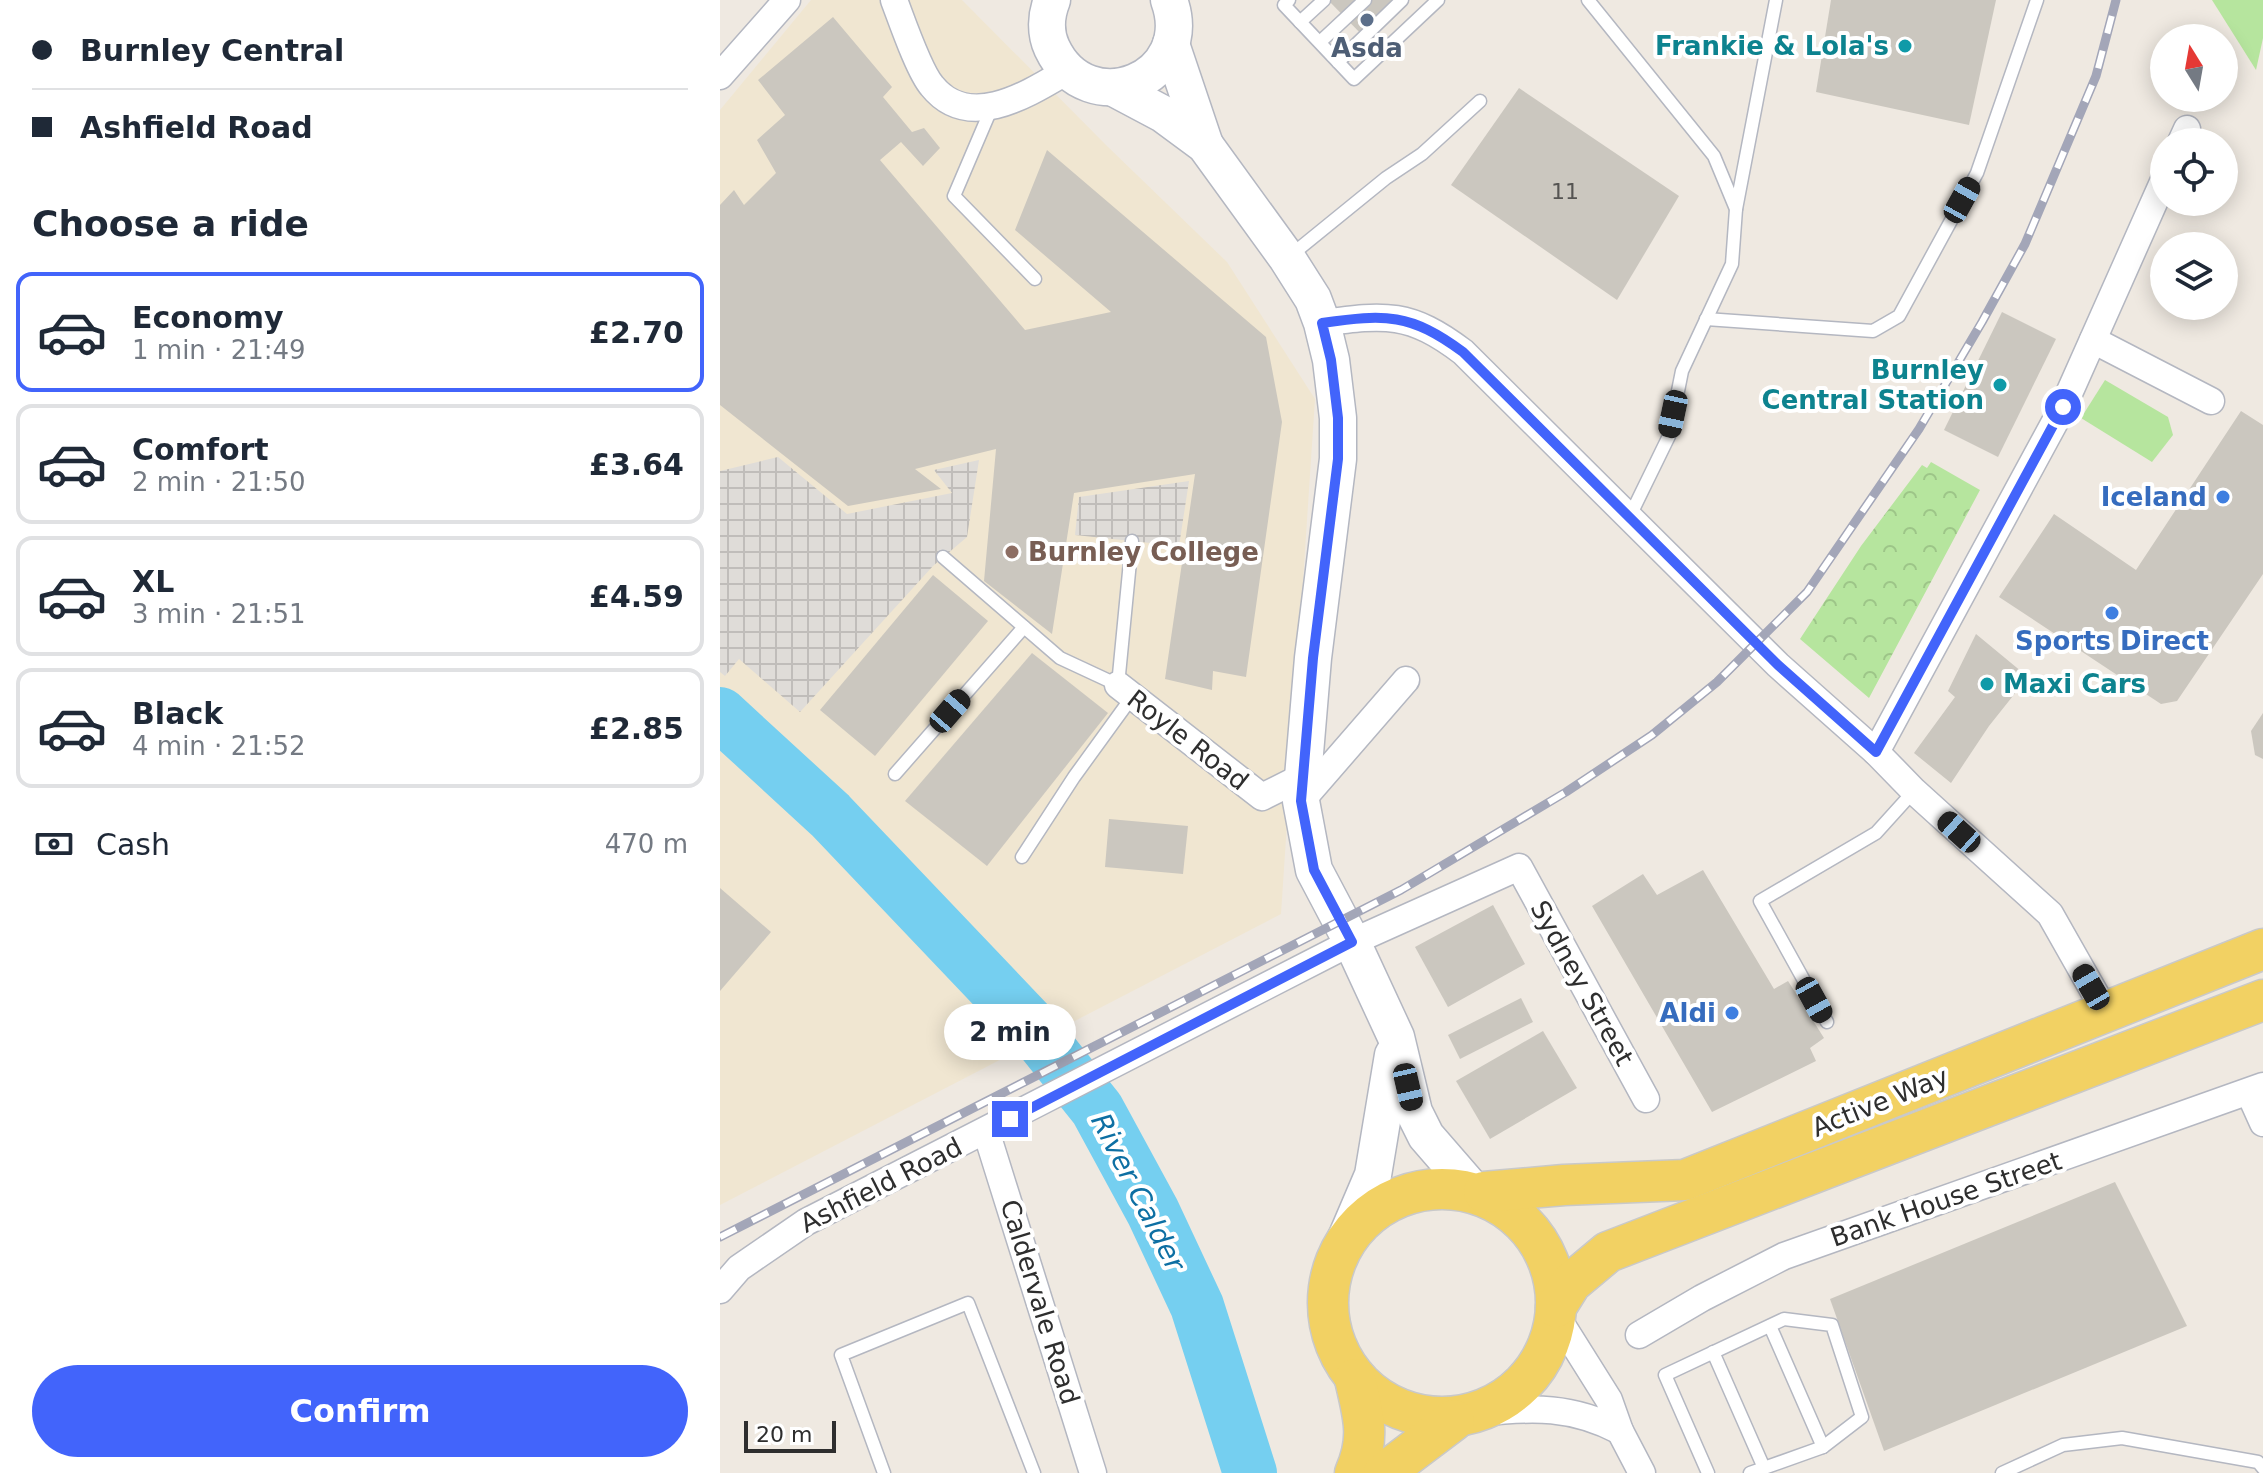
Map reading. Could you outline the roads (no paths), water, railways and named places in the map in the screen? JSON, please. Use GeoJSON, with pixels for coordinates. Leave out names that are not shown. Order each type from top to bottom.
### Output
{"type":"FeatureCollection","features":[{"type":"Feature","properties":{"kind":"main road"},"geometry":{"type":"LineString","coordinates":[[1042,9],[1050,43],[1067,71],[1089,83],[1114,88],[1163,114],[1205,145],[1313,299],[1331,360],[1338,418],[1338,459],[1313,658],[1301,789],[1314,870],[1396,1037],[1414,1112],[1426,1136],[1478,1190],[1509,1206],[1526,1222],[1541,1244],[1549,1267],[1555,1310],[1539,1355],[1524,1376],[1505,1396],[1467,1417],[1384,1473]]}},
{"type":"Feature","properties":{"kind":"main road"},"geometry":{"type":"LineString","coordinates":[[1114,88],[1133,84],[1150,75],[1163,61],[1171,26]]}},
{"type":"Feature","properties":{"kind":"main road"},"geometry":{"type":"LineString","coordinates":[[1171,26],[1205,145]]}},
{"type":"Feature","properties":{"kind":"main road","name":"Active Way"},"geometry":{"type":"LineString","coordinates":[[1478,1190],[1685,1180],[2263,949]]}},
{"type":"Feature","properties":{"kind":"main road","name":"Active Way"},"geometry":{"type":"LineString","coordinates":[[1555,1310],[1571,1283],[1608,1252],[2263,1000]]}},
{"type":"Feature","properties":{"kind":"main road"},"geometry":{"type":"LineString","coordinates":[[1396,1037],[1373,1175],[1330,1283],[1328,1316],[1337,1349],[1355,1379],[1382,1403],[1417,1417],[1467,1417]]}},
{"type":"Feature","properties":{"kind":"main road"},"geometry":{"type":"LineString","coordinates":[[1341,1250],[1363,1220],[1394,1199],[1425,1190],[1478,1190]]}},
{"type":"Feature","properties":{"kind":"main road"},"geometry":{"type":"LineString","coordinates":[[1355,1379],[1365,1428],[1364,1453],[1355,1473]]}},
{"type":"Feature","properties":{"kind":"street"},"geometry":{"type":"LineString","coordinates":[[720,76],[787,0]]}},
{"type":"Feature","properties":{"kind":"street"},"geometry":{"type":"LineString","coordinates":[[894,0],[930,85],[948,102],[973,108],[992,107],[1030,92],[1067,71]]}},
{"type":"Feature","properties":{"kind":"street"},"geometry":{"type":"LineString","coordinates":[[1171,26],[1193,0]]}},
{"type":"Feature","properties":{"kind":"street"},"geometry":{"type":"LineString","coordinates":[[1876,752],[2063,407],[2150,212]]}},
{"type":"Feature","properties":{"kind":"street"},"geometry":{"type":"LineString","coordinates":[[1322,323],[1379,318],[1406,320],[1424,326],[1463,352],[1778,665],[2050,914],[2105,1011]]}},
{"type":"Feature","properties":{"kind":"street"},"geometry":{"type":"LineString","coordinates":[[2093,340],[2211,401]]}},
{"type":"Feature","properties":{"kind":"street"},"geometry":{"type":"LineString","coordinates":[[1301,789],[1406,680]]}},
{"type":"Feature","properties":{"kind":"street","name":"Royle Road"},"geometry":{"type":"LineString","coordinates":[[1125,691],[1262,797],[1301,789]]}},
{"type":"Feature","properties":{"kind":"street","name":"Ashfield Road"},"geometry":{"type":"LineString","coordinates":[[720,1290],[739,1268],[806,1222],[1057,1096],[1352,942],[1519,867]]}},
{"type":"Feature","properties":{"kind":"street","name":"Sydney Street"},"geometry":{"type":"LineString","coordinates":[[1519,867],[1646,1099]]}},
{"type":"Feature","properties":{"kind":"street"},"geometry":{"type":"LineString","coordinates":[[2256,1089],[2263,1123]]}},
{"type":"Feature","properties":{"kind":"street","name":"Bank House Street"},"geometry":{"type":"LineString","coordinates":[[1639,1335],[1714,1291],[1784,1256],[2256,1089]]}},
{"type":"Feature","properties":{"kind":"street","name":"Caldervale Road"},"geometry":{"type":"LineString","coordinates":[[986,1131],[1093,1473]]}},
{"type":"Feature","properties":{"kind":"street"},"geometry":{"type":"LineString","coordinates":[[1555,1310],[1609,1400],[1620,1431],[1642,1473]]}},
{"type":"Feature","properties":{"kind":"street"},"geometry":{"type":"LineString","coordinates":[[1467,1417],[1545,1408],[1597,1419],[1620,1431]]}},
{"type":"Feature","properties":{"kind":"lane"},"geometry":{"type":"LineString","coordinates":[[1289,0],[1284,5],[1354,79],[1438,0]]}},
{"type":"Feature","properties":{"kind":"lane"},"geometry":{"type":"LineString","coordinates":[[1300,22],[1324,0]]}},
{"type":"Feature","properties":{"kind":"lane"},"geometry":{"type":"LineString","coordinates":[[1320,42],[1365,0]]}},
{"type":"Feature","properties":{"kind":"lane"},"geometry":{"type":"LineString","coordinates":[[1338,62],[1402,0]]}},
{"type":"Feature","properties":{"kind":"lane"},"geometry":{"type":"LineString","coordinates":[[1588,0],[1714,156],[1736,209]]}},
{"type":"Feature","properties":{"kind":"lane"},"geometry":{"type":"LineString","coordinates":[[1639,526],[1669,436],[1682,371],[1732,264],[1736,209],[1776,0]]}},
{"type":"Feature","properties":{"kind":"lane"},"geometry":{"type":"LineString","coordinates":[[1706,319],[1873,331],[1899,316],[1977,173],[2037,0]]}},
{"type":"Feature","properties":{"kind":"lane"},"geometry":{"type":"LineString","coordinates":[[1287,258],[1386,178],[1422,154],[1480,101]]}},
{"type":"Feature","properties":{"kind":"lane"},"geometry":{"type":"LineString","coordinates":[[992,107],[954,196],[1035,279]]}},
{"type":"Feature","properties":{"kind":"lane"},"geometry":{"type":"LineString","coordinates":[[1022,857],[1125,691],[1132,541]]}},
{"type":"Feature","properties":{"kind":"lane"},"geometry":{"type":"LineString","coordinates":[[943,557],[1060,658],[1125,691]]}},
{"type":"Feature","properties":{"kind":"lane"},"geometry":{"type":"LineString","coordinates":[[895,774],[1024,627]]}},
{"type":"Feature","properties":{"kind":"lane"},"geometry":{"type":"LineString","coordinates":[[1827,1022],[1760,901],[1876,833],[1914,791]]}},
{"type":"Feature","properties":{"kind":"lane"},"geometry":{"type":"LineString","coordinates":[[884,1473],[841,1355],[968,1303],[1034,1473]]}},
{"type":"Feature","properties":{"kind":"lane"},"geometry":{"type":"LineString","coordinates":[[1708,1473],[1665,1375],[1784,1319],[1832,1325],[1862,1417],[1823,1447],[1750,1473]]}},
{"type":"Feature","properties":{"kind":"lane"},"geometry":{"type":"LineString","coordinates":[[1770,1326],[1823,1447]]}},
{"type":"Feature","properties":{"kind":"lane"},"geometry":{"type":"LineString","coordinates":[[1713,1352],[1764,1468]]}},
{"type":"Feature","properties":{"kind":"lane"},"geometry":{"type":"LineString","coordinates":[[2002,1473],[2017,1470],[2063,1445],[2122,1438],[2258,1462],[2263,1468]]}},
{"type":"Feature","properties":{"kind":"waterway","name":"River Calder"},"geometry":{"type":"LineString","coordinates":[[720,714],[830,815],[1029,1024],[1097,1109],[1153,1212],[1197,1306],[1250,1473]]}},
{"type":"Feature","properties":{"kind":"railway"},"geometry":{"type":"LineString","coordinates":[[720,1237],[1401,890],[1566,792],[1652,735],[1717,682],[1807,592],[1919,429],[1982,322],[2025,244],[2096,76],[2116,0]]}},
{"type":"Feature","properties":{"kind":"place","name":"Asda"},"geometry":{"type":"Point","coordinates":[1367,20]}},
{"type":"Feature","properties":{"kind":"place","name":"Frankie & Lola's"},"geometry":{"type":"Point","coordinates":[1905,46]}},
{"type":"Feature","properties":{"kind":"place","name":"Burnley Central Station"},"geometry":{"type":"Point","coordinates":[2000,385]}},
{"type":"Feature","properties":{"kind":"place","name":"Iceland"},"geometry":{"type":"Point","coordinates":[2223,497]}},
{"type":"Feature","properties":{"kind":"place","name":"Burnley College"},"geometry":{"type":"Point","coordinates":[1012,552]}},
{"type":"Feature","properties":{"kind":"place","name":"Sports Direct"},"geometry":{"type":"Point","coordinates":[2112,613]}},
{"type":"Feature","properties":{"kind":"place","name":"Maxi Cars"},"geometry":{"type":"Point","coordinates":[1987,684]}},
{"type":"Feature","properties":{"kind":"place","name":"Aldi"},"geometry":{"type":"Point","coordinates":[1732,1013]}}]}
